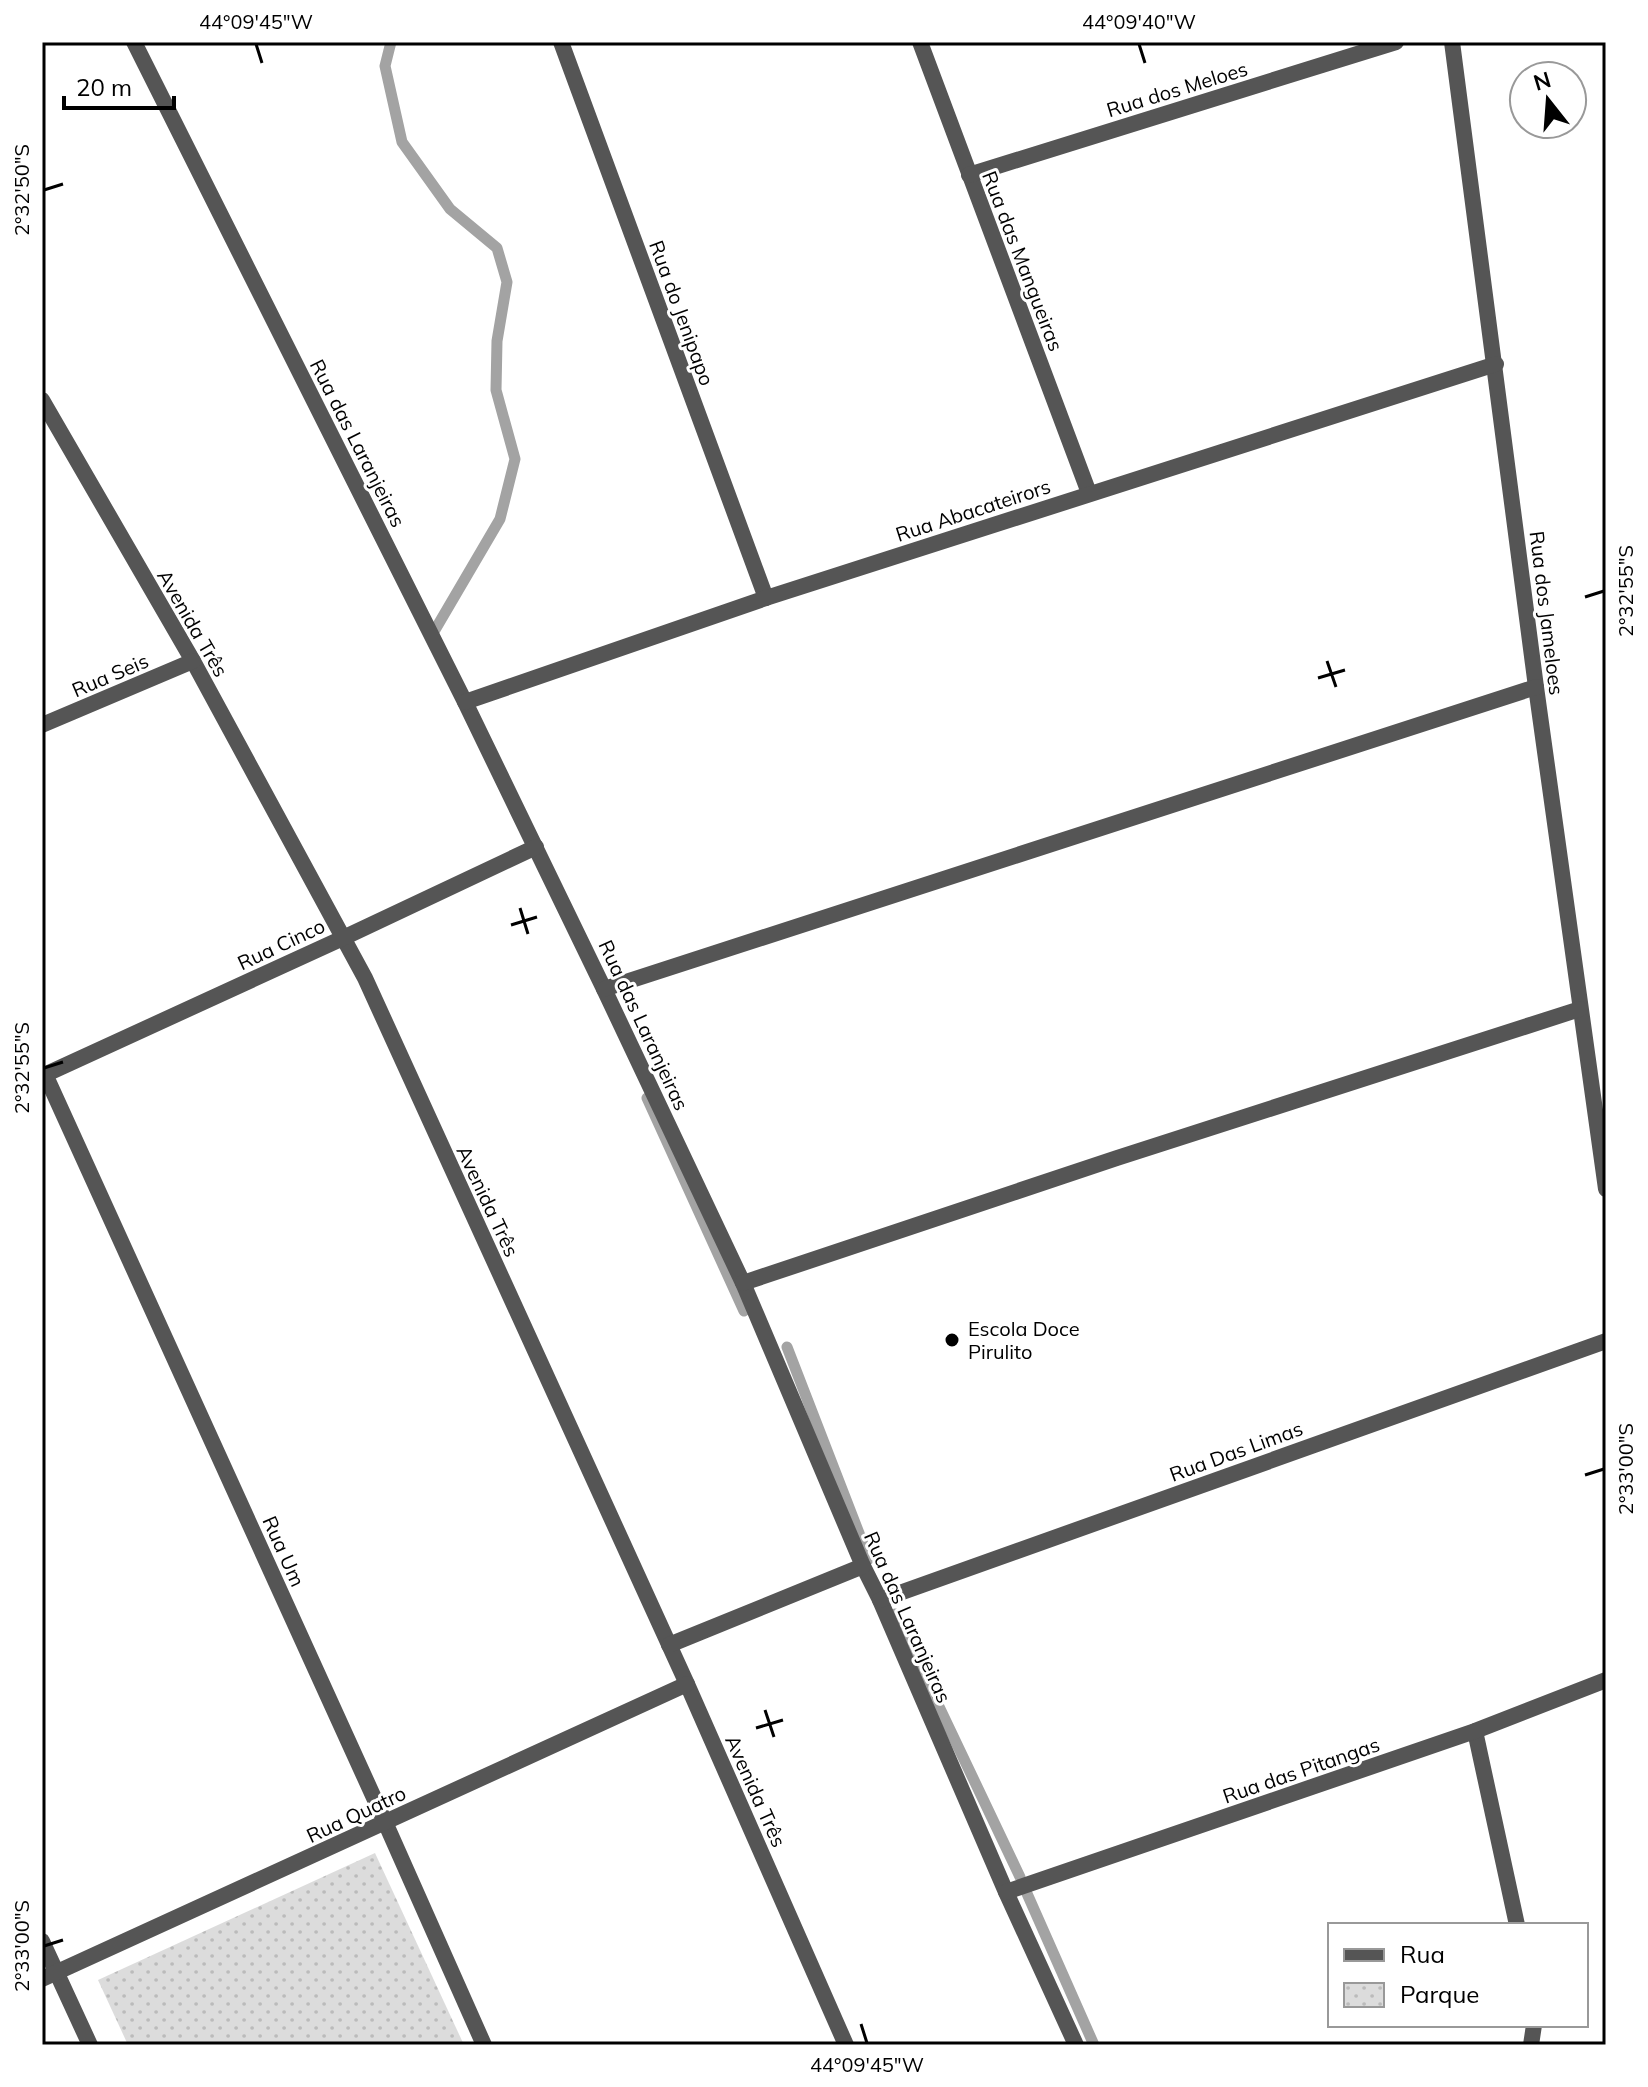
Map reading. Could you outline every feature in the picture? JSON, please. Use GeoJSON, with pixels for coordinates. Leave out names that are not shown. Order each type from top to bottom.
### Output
{"type":"FeatureCollection","features":[{"type":"Feature","properties":{"kind":"street","name":"Rua das Laranjeiras"},"geometry":{"type":"LineString","coordinates":[[134,42],[465,702],[743,1283],[863,1566],[1076,2045]]}},
{"type":"Feature","properties":{"kind":"street","name":"Rua do Jenipapo"},"geometry":{"type":"LineString","coordinates":[[561,42],[766,598]]}},
{"type":"Feature","properties":{"kind":"street","name":"Rua das Mangueiras"},"geometry":{"type":"LineString","coordinates":[[920,42],[1089,493]]}},
{"type":"Feature","properties":{"kind":"street","name":"Rua dos Meloes"},"geometry":{"type":"LineString","coordinates":[[969,175],[1396,42]]}},
{"type":"Feature","properties":{"kind":"street","name":"Rua dos Jameloes"},"geometry":{"type":"LineString","coordinates":[[1452,42],[1536,687],[1606,1189]]}},
{"type":"Feature","properties":{"kind":"street","name":"Rua Abacateirors"},"geometry":{"type":"LineString","coordinates":[[465,702],[766,598],[1496,364]]}},
{"type":"Feature","properties":{"kind":"street","name":"Avenida Três"},"geometry":{"type":"LineString","coordinates":[[42,400],[193,661],[371,992],[687,1684],[846,2045]]}},
{"type":"Feature","properties":{"kind":"street","name":"Rua Seis"},"geometry":{"type":"LineString","coordinates":[[42,725],[193,661]]}},
{"type":"Feature","properties":{"kind":"street"},"geometry":{"type":"LineString","coordinates":[[604,989],[1536,687]]}},
{"type":"Feature","properties":{"kind":"street","name":"Rua Cinco"},"geometry":{"type":"LineString","coordinates":[[43,1075],[536,847]]}},
{"type":"Feature","properties":{"kind":"street"},"geometry":{"type":"LineString","coordinates":[[743,1283],[1117,1158],[1580,1009]]}},
{"type":"Feature","properties":{"kind":"street","name":"Rua Um"},"geometry":{"type":"LineString","coordinates":[[43,1075],[484,2045]]}},
{"type":"Feature","properties":{"kind":"street","name":"Rua Das Limas"},"geometry":{"type":"LineString","coordinates":[[880,1600],[1606,1341]]}},
{"type":"Feature","properties":{"kind":"street"},"geometry":{"type":"LineString","coordinates":[[669,1645],[863,1566]]}},
{"type":"Feature","properties":{"kind":"street","name":"Rua das Pitangas"},"geometry":{"type":"LineString","coordinates":[[1006,1892],[1475,1731],[1606,1680]]}},
{"type":"Feature","properties":{"kind":"street","name":"Rua Quatro"},"geometry":{"type":"LineString","coordinates":[[49,1976],[687,1684]]}},
{"type":"Feature","properties":{"kind":"street"},"geometry":{"type":"LineString","coordinates":[[1475,1731],[1517,1923]]}},
{"type":"Feature","properties":{"kind":"street"},"geometry":{"type":"LineString","coordinates":[[42,1941],[49,1976],[90,2045]]}},
{"type":"Feature","properties":{"kind":"green space"},"geometry":{"type":"Polygon","coordinates":[[[375,1853],[464,2045],[128,2045],[98,1980],[375,1853]]]}},
{"type":"Feature","properties":{"kind":"waterway"},"geometry":{"type":"LineString","coordinates":[[391,42],[385,66],[402,142],[450,209],[497,248],[507,282],[497,341],[496,390],[515,459],[500,519],[432,635],[433,639]]}},
{"type":"Feature","properties":{"kind":"waterway"},"geometry":{"type":"LineString","coordinates":[[647,1098],[744,1311]]}},
{"type":"Feature","properties":{"kind":"waterway"},"geometry":{"type":"LineString","coordinates":[[787,1347],[869,1559]]}},
{"type":"Feature","properties":{"kind":"waterway"},"geometry":{"type":"LineString","coordinates":[[895,1614],[1020,1877]]}},
{"type":"Feature","properties":{"kind":"waterway"},"geometry":{"type":"LineString","coordinates":[[1025,1889],[1094,2045]]}},
{"type":"Feature","properties":{"kind":"place","name":"Escola Doce Pirulito"},"geometry":{"type":"Point","coordinates":[952,1340]}}]}
